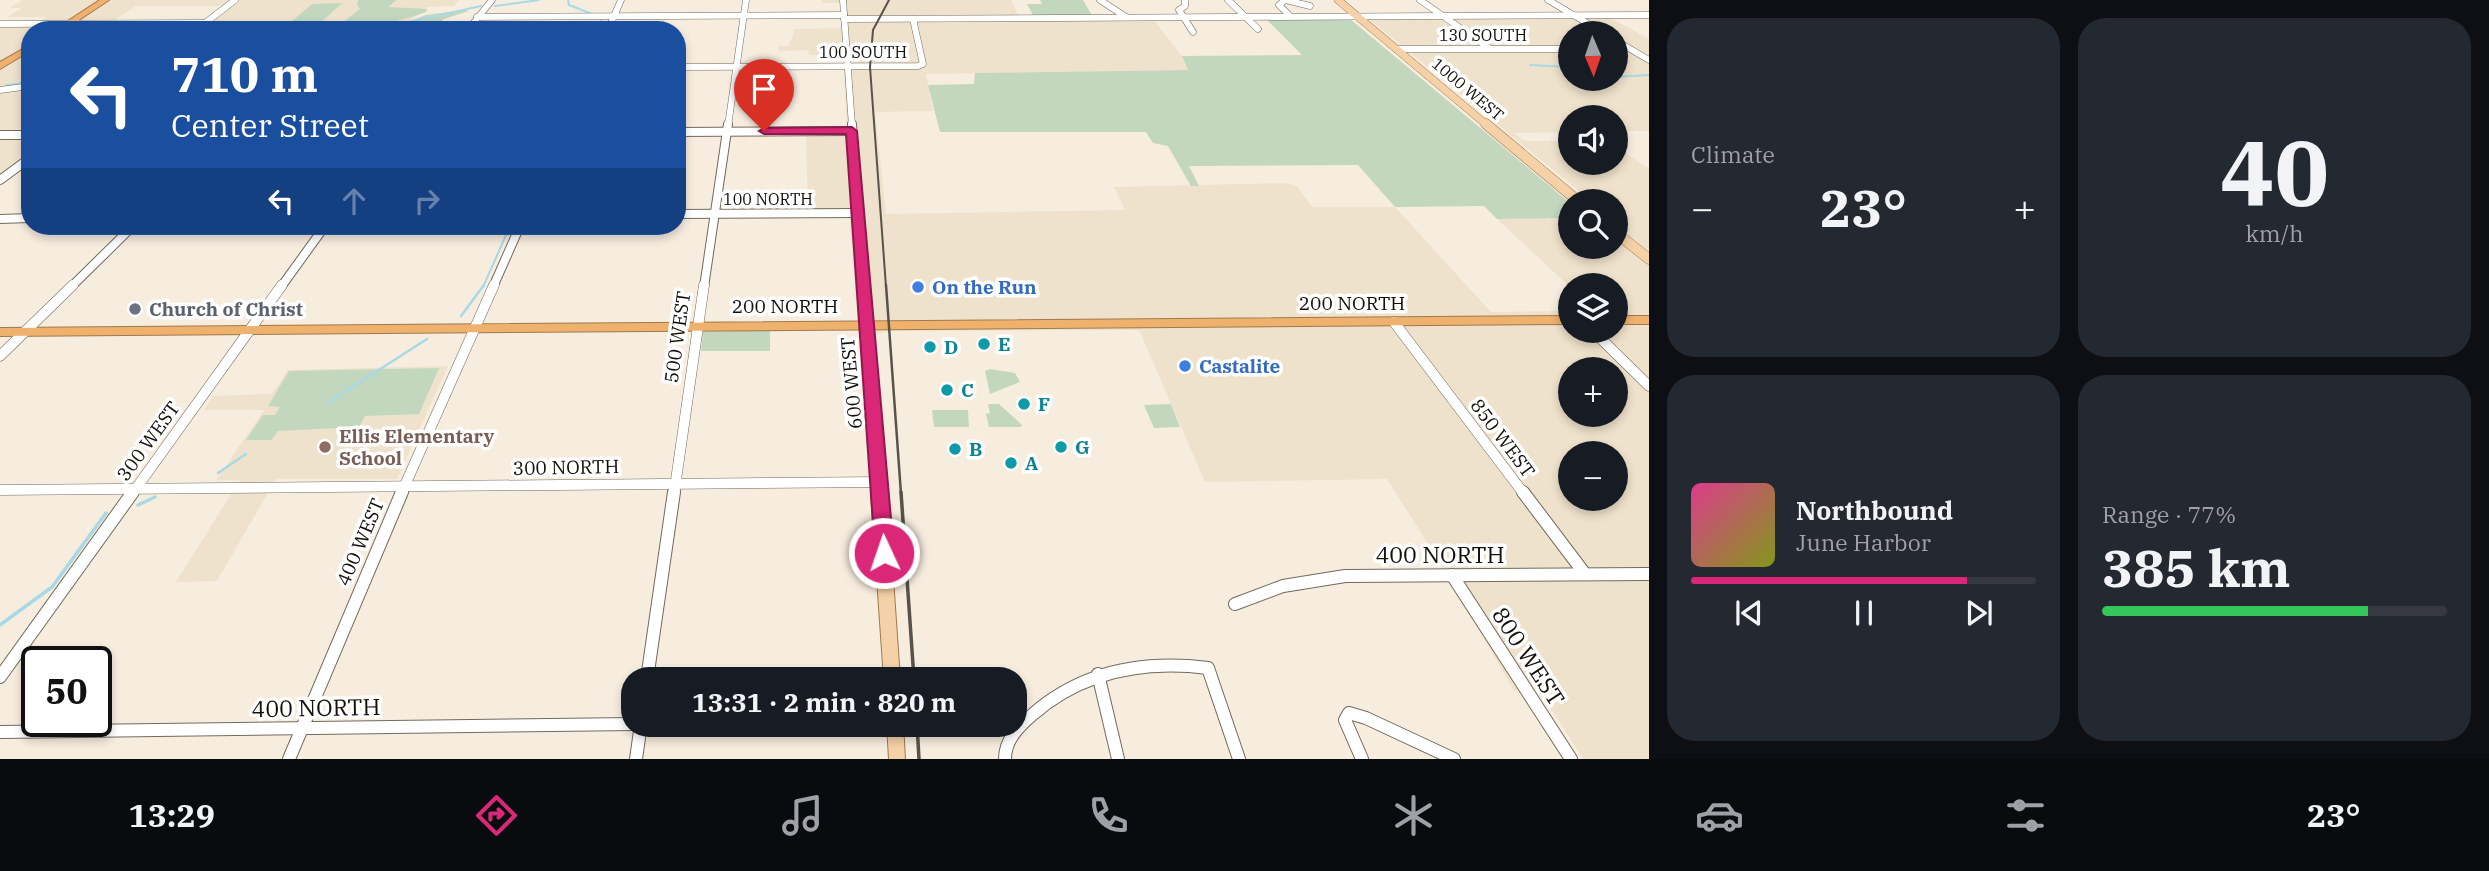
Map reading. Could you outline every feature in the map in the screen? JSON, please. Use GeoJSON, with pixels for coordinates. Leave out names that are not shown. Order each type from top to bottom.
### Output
{"type":"FeatureCollection","features":[{"type":"Feature","properties":{"kind":"highway"},"geometry":{"type":"LineString","coordinates":[[73,21],[105,0]]}},
{"type":"Feature","properties":{"kind":"highway"},"geometry":{"type":"LineString","coordinates":[[0,66],[21,53]]}},
{"type":"Feature","properties":{"kind":"highway","name":"200 NORTH"},"geometry":{"type":"LineString","coordinates":[[0,332],[1558,320]]}},
{"type":"Feature","properties":{"kind":"highway"},"geometry":{"type":"LineString","coordinates":[[1628,320],[1649,320]]}},
{"type":"Feature","properties":{"kind":"main road","name":"1000 WEST"},"geometry":{"type":"LineString","coordinates":[[1338,0],[1564,189]]}},
{"type":"Feature","properties":{"kind":"main road"},"geometry":{"type":"LineString","coordinates":[[1628,243],[1649,260]]}},
{"type":"Feature","properties":{"kind":"main road","name":"600 WEST"},"geometry":{"type":"LineString","coordinates":[[867,325],[891,667]]}},
{"type":"Feature","properties":{"kind":"main road"},"geometry":{"type":"LineString","coordinates":[[896,737],[897,759]]}},
{"type":"Feature","properties":{"kind":"street"},"geometry":{"type":"LineString","coordinates":[[208,21],[235,0]]}},
{"type":"Feature","properties":{"kind":"street"},"geometry":{"type":"LineString","coordinates":[[474,21],[492,0]]}},
{"type":"Feature","properties":{"kind":"street"},"geometry":{"type":"LineString","coordinates":[[612,21],[621,0]]}},
{"type":"Feature","properties":{"kind":"street","name":"500 WEST"},"geometry":{"type":"LineString","coordinates":[[649,667],[746,0]]}},
{"type":"Feature","properties":{"kind":"street","name":"600 WEST"},"geometry":{"type":"LineString","coordinates":[[843,0],[867,325]]}},
{"type":"Feature","properties":{"kind":"street"},"geometry":{"type":"LineString","coordinates":[[1100,0],[1120,10],[1126,18]]}},
{"type":"Feature","properties":{"kind":"street"},"geometry":{"type":"LineString","coordinates":[[1185,0],[1185,6],[1179,10],[1193,32]]}},
{"type":"Feature","properties":{"kind":"street"},"geometry":{"type":"LineString","coordinates":[[1228,0],[1258,29]]}},
{"type":"Feature","properties":{"kind":"street"},"geometry":{"type":"LineString","coordinates":[[1290,16],[1279,5],[1286,0],[1310,6]]}},
{"type":"Feature","properties":{"kind":"street"},"geometry":{"type":"LineString","coordinates":[[1420,0],[1490,49]]}},
{"type":"Feature","properties":{"kind":"street"},"geometry":{"type":"LineString","coordinates":[[1548,0],[1584,21]]}},
{"type":"Feature","properties":{"kind":"street"},"geometry":{"type":"LineString","coordinates":[[477,17],[744,16],[912,19],[1649,15]]}},
{"type":"Feature","properties":{"kind":"street","name":"100 SOUTH"},"geometry":{"type":"LineString","coordinates":[[686,67],[908,67],[922,64],[912,19]]}},
{"type":"Feature","properties":{"kind":"street"},"geometry":{"type":"LineString","coordinates":[[0,24],[21,24]]}},
{"type":"Feature","properties":{"kind":"street"},"geometry":{"type":"LineString","coordinates":[[1630,48],[1649,60]]}},
{"type":"Feature","properties":{"kind":"street","name":"130 SOUTH"},"geometry":{"type":"LineString","coordinates":[[1396,49],[1558,49]]}},
{"type":"Feature","properties":{"kind":"street"},"geometry":{"type":"LineString","coordinates":[[0,90],[21,87]]}},
{"type":"Feature","properties":{"kind":"street"},"geometry":{"type":"LineString","coordinates":[[686,132],[852,131]]}},
{"type":"Feature","properties":{"kind":"street"},"geometry":{"type":"LineString","coordinates":[[0,135],[21,135]]}},
{"type":"Feature","properties":{"kind":"street"},"geometry":{"type":"LineString","coordinates":[[0,180],[21,165]]}},
{"type":"Feature","properties":{"kind":"street","name":"100 NORTH"},"geometry":{"type":"LineString","coordinates":[[686,214],[858,213]]}},
{"type":"Feature","properties":{"kind":"street"},"geometry":{"type":"LineString","coordinates":[[0,219],[21,218]]}},
{"type":"Feature","properties":{"kind":"street"},"geometry":{"type":"LineString","coordinates":[[0,356],[124,235]]}},
{"type":"Feature","properties":{"kind":"street","name":"300 WEST"},"geometry":{"type":"LineString","coordinates":[[0,677],[319,235]]}},
{"type":"Feature","properties":{"kind":"street","name":"400 WEST"},"geometry":{"type":"LineString","coordinates":[[289,759],[404,486],[516,235]]}},
{"type":"Feature","properties":{"kind":"street","name":"850 WEST"},"geometry":{"type":"LineString","coordinates":[[1394,322],[1585,574]]}},
{"type":"Feature","properties":{"kind":"street"},"geometry":{"type":"LineString","coordinates":[[1605,343],[1649,386]]}},
{"type":"Feature","properties":{"kind":"street","name":"300 NORTH"},"geometry":{"type":"LineString","coordinates":[[0,490],[880,482]]}},
{"type":"Feature","properties":{"kind":"street","name":"400 NORTH"},"geometry":{"type":"LineString","coordinates":[[1235,604],[1283,586],[1345,576],[1649,574]]}},
{"type":"Feature","properties":{"kind":"street","name":"800 WEST"},"geometry":{"type":"LineString","coordinates":[[1452,575],[1571,759]]}},
{"type":"Feature","properties":{"kind":"street"},"geometry":{"type":"LineString","coordinates":[[1005,759],[1011,734],[1040,705],[1070,686],[1097,674],[1151,665],[1184,664],[1208,668],[1239,759]]}},
{"type":"Feature","properties":{"kind":"street"},"geometry":{"type":"LineString","coordinates":[[1097,674],[1118,759]]}},
{"type":"Feature","properties":{"kind":"street"},"geometry":{"type":"LineString","coordinates":[[1362,759],[1345,720],[1349,713],[1366,718],[1454,759]]}},
{"type":"Feature","properties":{"kind":"street","name":"400 NORTH"},"geometry":{"type":"LineString","coordinates":[[0,732],[621,724]]}},
{"type":"Feature","properties":{"kind":"street"},"geometry":{"type":"LineString","coordinates":[[636,759],[639,737]]}},
{"type":"Feature","properties":{"kind":"shaded area"},"geometry":{"type":"Polygon","coordinates":[[[23,0],[228,0],[219,6],[136,6],[113,21],[40,21],[47,17],[7,17],[22,8],[9,8],[23,0]]]}},
{"type":"Feature","properties":{"kind":"shaded area"},"geometry":{"type":"Polygon","coordinates":[[[241,0],[459,0],[454,6],[428,7],[410,21],[214,21],[241,0]]]}},
{"type":"Feature","properties":{"kind":"shaded area"},"geometry":{"type":"Polygon","coordinates":[[[822,0],[1011,0],[1019,17],[1154,20],[1182,56],[1189,70],[926,74],[933,111],[875,112],[886,214],[1125,210],[1114,187],[1285,183],[1297,186],[1312,207],[1395,207],[1491,312],[1558,311],[1558,343],[1628,343],[1628,273],[1558,273],[1558,276],[1497,219],[1558,218],[1558,259],[1628,259],[1628,189],[1576,189],[1559,175],[1628,175],[1628,155],[1649,168],[1649,759],[1583,759],[1539,690],[1514,691],[1442,566],[1387,479],[1205,482],[1139,330],[892,331],[859,337],[849,215],[808,215],[806,135],[847,134],[843,55],[809,55],[808,50],[779,51],[779,46],[789,46],[795,29],[842,28],[840,3],[822,3],[822,0]]]}},
{"type":"Feature","properties":{"kind":"shaded area"},"geometry":{"type":"Polygon","coordinates":[[[1604,14],[1617,21],[1558,21],[1558,91],[1628,91],[1628,27],[1649,39],[1649,131],[1628,131],[1628,105],[1558,105],[1558,132],[1514,133],[1525,141],[1558,141],[1558,174],[1364,15],[1604,14]]]}},
{"type":"Feature","properties":{"kind":"shaded area"},"geometry":{"type":"Polygon","coordinates":[[[0,26],[21,26],[21,83],[18,85],[21,85],[21,159],[0,175],[0,26]]]}},
{"type":"Feature","properties":{"kind":"shaded area","name":"Ellis Elementary School"},"geometry":{"type":"Polygon","coordinates":[[[448,366],[397,479],[276,479],[217,581],[176,582],[240,480],[216,480],[264,410],[204,410],[213,396],[272,394],[288,370],[448,366]]]}},
{"type":"Feature","properties":{"kind":"green space"},"geometry":{"type":"Polygon","coordinates":[[[358,0],[397,0],[388,7],[427,9],[426,12],[395,21],[344,21],[360,9],[358,0]]]}},
{"type":"Feature","properties":{"kind":"green space"},"geometry":{"type":"Polygon","coordinates":[[[1040,0],[1083,0],[1093,17],[1034,17],[1027,4],[1042,4],[1040,0]]]}},
{"type":"Feature","properties":{"kind":"green space"},"geometry":{"type":"Polygon","coordinates":[[[342,3],[322,21],[292,21],[312,4],[342,3]]]}},
{"type":"Feature","properties":{"kind":"green space"},"geometry":{"type":"Polygon","coordinates":[[[469,11],[442,21],[410,21],[426,15],[469,11]]]}},
{"type":"Feature","properties":{"kind":"green space"},"geometry":{"type":"Polygon","coordinates":[[[1266,19],[1350,19],[1558,193],[1558,218],[1497,219],[1484,206],[1395,207],[1358,165],[1189,166],[1199,186],[1191,186],[1168,146],[1153,143],[1146,132],[940,132],[928,85],[974,84],[975,73],[1188,70],[1182,56],[1302,55],[1266,19]]]}},
{"type":"Feature","properties":{"kind":"green space"},"geometry":{"type":"Polygon","coordinates":[[[770,330],[770,351],[701,351],[703,332],[770,330]]]}},
{"type":"Feature","properties":{"kind":"green space"},"geometry":{"type":"Polygon","coordinates":[[[439,368],[419,414],[365,416],[359,427],[278,431],[271,440],[246,440],[263,415],[275,415],[280,407],[268,406],[289,371],[439,368]]]}},
{"type":"Feature","properties":{"kind":"green space"},"geometry":{"type":"Polygon","coordinates":[[[990,369],[1015,373],[1020,382],[990,394],[985,371],[990,369]]]}},
{"type":"Feature","properties":{"kind":"green space"},"geometry":{"type":"Polygon","coordinates":[[[988,404],[999,404],[1022,425],[1021,427],[989,427],[986,414],[990,413],[988,404]]]}},
{"type":"Feature","properties":{"kind":"green space"},"geometry":{"type":"Polygon","coordinates":[[[1171,404],[1180,427],[1154,428],[1144,405],[1171,404]]]}},
{"type":"Feature","properties":{"kind":"green space"},"geometry":{"type":"Polygon","coordinates":[[[932,410],[968,410],[969,427],[934,427],[932,410]]]}},
{"type":"Feature","properties":{"kind":"waterway"},"geometry":{"type":"LineString","coordinates":[[495,6],[539,0]]}},
{"type":"Feature","properties":{"kind":"waterway"},"geometry":{"type":"LineString","coordinates":[[568,0],[569,5],[592,14]]}},
{"type":"Feature","properties":{"kind":"waterway"},"geometry":{"type":"LineString","coordinates":[[414,21],[481,6]]}},
{"type":"Feature","properties":{"kind":"waterway"},"geometry":{"type":"LineString","coordinates":[[1530,65],[1558,66]]}},
{"type":"Feature","properties":{"kind":"waterway"},"geometry":{"type":"LineString","coordinates":[[1628,76],[1649,75]]}},
{"type":"Feature","properties":{"kind":"waterway"},"geometry":{"type":"LineString","coordinates":[[6,85],[21,82]]}},
{"type":"Feature","properties":{"kind":"waterway"},"geometry":{"type":"LineString","coordinates":[[484,285],[506,235]]}},
{"type":"Feature","properties":{"kind":"waterway"},"geometry":{"type":"LineString","coordinates":[[461,316],[484,285]]}},
{"type":"Feature","properties":{"kind":"waterway"},"geometry":{"type":"LineString","coordinates":[[329,402],[427,339]]}},
{"type":"Feature","properties":{"kind":"waterway"},"geometry":{"type":"LineString","coordinates":[[218,473],[246,454]]}},
{"type":"Feature","properties":{"kind":"waterway"},"geometry":{"type":"LineString","coordinates":[[138,505],[155,497]]}},
{"type":"Feature","properties":{"kind":"waterway"},"geometry":{"type":"LineString","coordinates":[[0,625],[52,587],[106,513]]}},
{"type":"Feature","properties":{"kind":"railway"},"geometry":{"type":"LineString","coordinates":[[886,287],[870,67],[873,30],[889,0]]}},
{"type":"Feature","properties":{"kind":"railway"},"geometry":{"type":"LineString","coordinates":[[886,285],[901,494]]}},
{"type":"Feature","properties":{"kind":"railway"},"geometry":{"type":"LineString","coordinates":[[901,492],[913,667]]}},
{"type":"Feature","properties":{"kind":"railway"},"geometry":{"type":"LineString","coordinates":[[918,737],[919,759]]}},
{"type":"Feature","properties":{"kind":"place","name":"On the Run"},"geometry":{"type":"Point","coordinates":[918,287]}},
{"type":"Feature","properties":{"kind":"place","name":"Church of Christ"},"geometry":{"type":"Point","coordinates":[135,309]}},
{"type":"Feature","properties":{"kind":"place","name":"E"},"geometry":{"type":"Point","coordinates":[984,344]}},
{"type":"Feature","properties":{"kind":"place","name":"D"},"geometry":{"type":"Point","coordinates":[930,347]}},
{"type":"Feature","properties":{"kind":"place","name":"Castalite"},"geometry":{"type":"Point","coordinates":[1185,366]}},
{"type":"Feature","properties":{"kind":"place","name":"C"},"geometry":{"type":"Point","coordinates":[947,390]}},
{"type":"Feature","properties":{"kind":"place","name":"F"},"geometry":{"type":"Point","coordinates":[1024,404]}},
{"type":"Feature","properties":{"kind":"place","name":"Ellis Elementary School"},"geometry":{"type":"Point","coordinates":[325,447]}},
{"type":"Feature","properties":{"kind":"place","name":"G"},"geometry":{"type":"Point","coordinates":[1061,447]}},
{"type":"Feature","properties":{"kind":"place","name":"B"},"geometry":{"type":"Point","coordinates":[955,449]}},
{"type":"Feature","properties":{"kind":"place","name":"A"},"geometry":{"type":"Point","coordinates":[1011,463]}},
{"type":"Feature","properties":{"kind":"route"},"geometry":{"type":"LineString","coordinates":[[764,131],[852,131],[884,553]]}}]}
